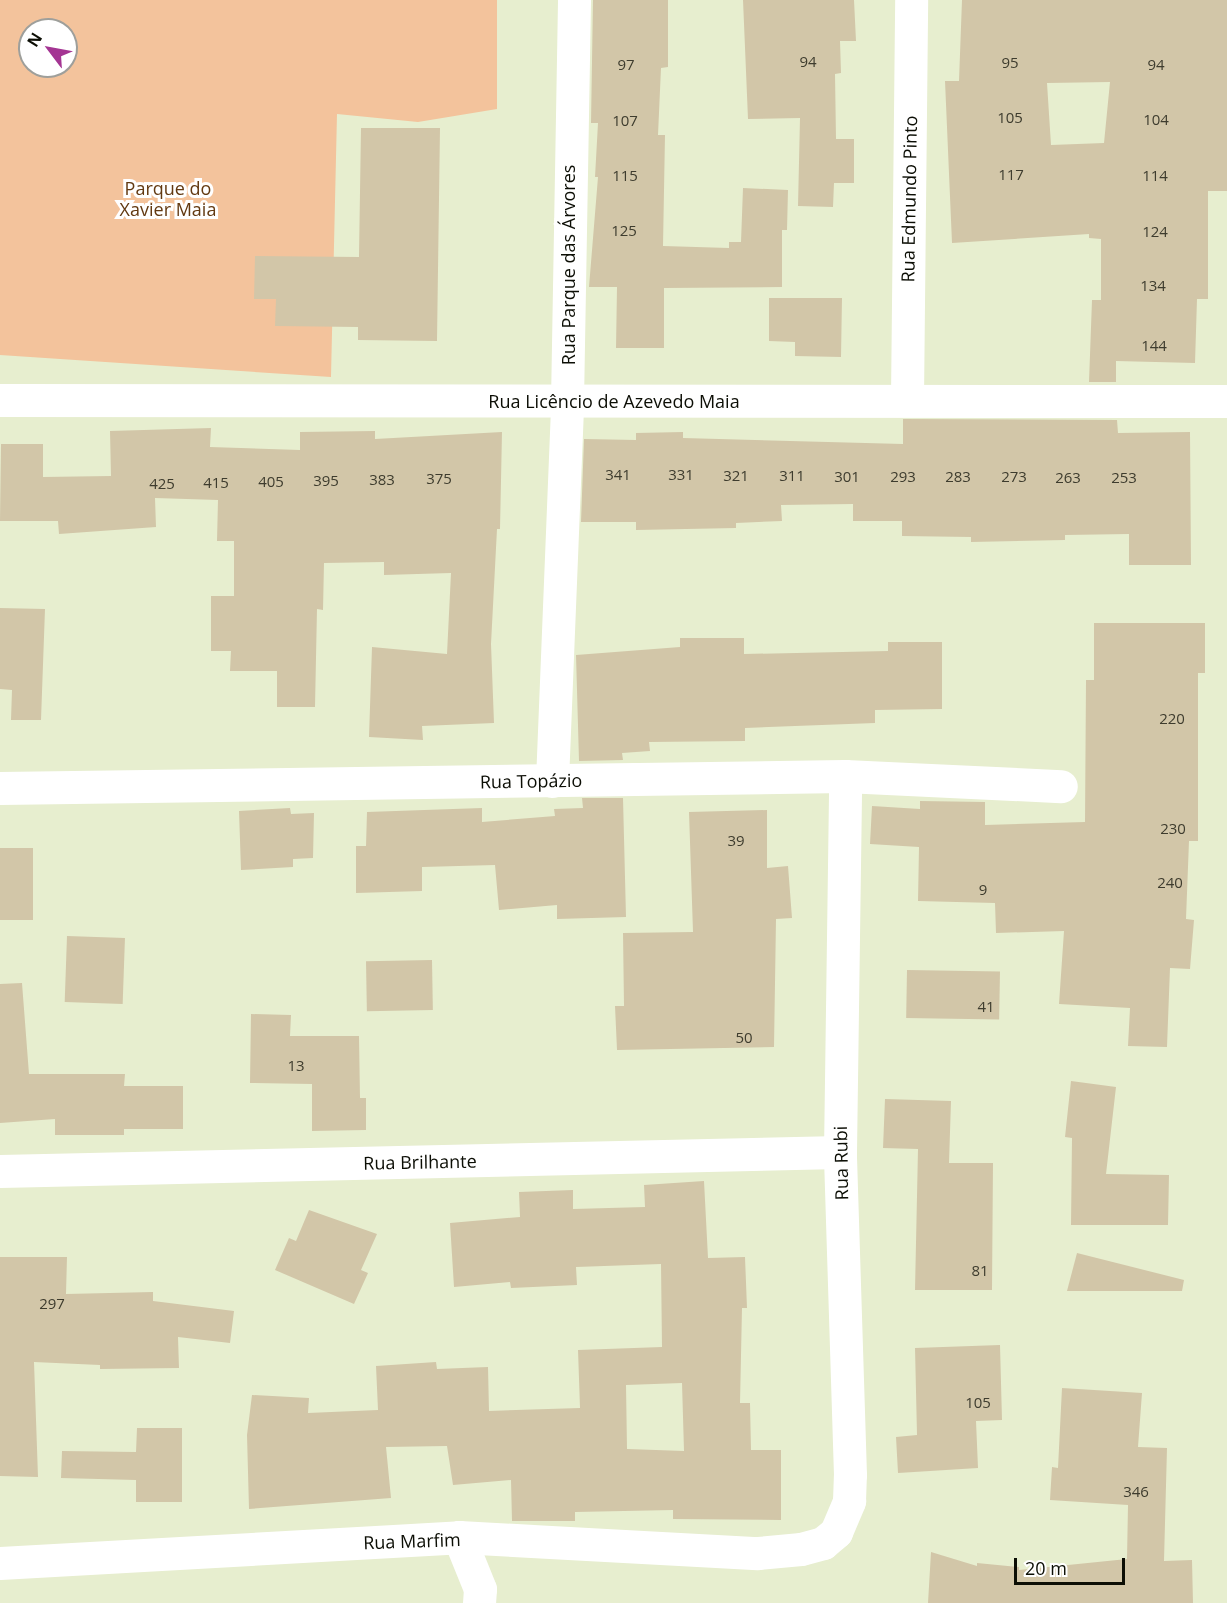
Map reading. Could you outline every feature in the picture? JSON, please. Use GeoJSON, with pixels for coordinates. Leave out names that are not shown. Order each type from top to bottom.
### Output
{"type":"FeatureCollection","features":[{"type":"Feature","properties":{"kind":"street","name":"Rua Parque das Árvores"},"geometry":{"type":"LineString","coordinates":[[552,781],[567,402],[574,0]]}},
{"type":"Feature","properties":{"kind":"street","name":"Rua Edmundo Pinto"},"geometry":{"type":"LineString","coordinates":[[907,399],[911,0]]}},
{"type":"Feature","properties":{"kind":"street","name":"Rua Licêncio de Azevedo Maia"},"geometry":{"type":"LineString","coordinates":[[0,400],[1227,401]]}},
{"type":"Feature","properties":{"kind":"street","name":"Rua Topázio"},"geometry":{"type":"LineString","coordinates":[[0,788],[845,776],[1061,786]]}},
{"type":"Feature","properties":{"kind":"street","name":"Rua Rubi"},"geometry":{"type":"LineString","coordinates":[[823,1543],[836,1532],[849,1501],[840,1152],[845,776]]}},
{"type":"Feature","properties":{"kind":"street","name":"Rua Brilhante"},"geometry":{"type":"LineString","coordinates":[[0,1171],[840,1152]]}},
{"type":"Feature","properties":{"kind":"street","name":"Rua Marfim"},"geometry":{"type":"LineString","coordinates":[[0,1563],[459,1537],[758,1553],[823,1543]]}},
{"type":"Feature","properties":{"kind":"street"},"geometry":{"type":"LineString","coordinates":[[459,1537],[480,1589],[479,1603]]}},
{"type":"Feature","properties":{"kind":"green space","name":"Parque do Xavier Maia"},"geometry":{"type":"Polygon","coordinates":[[[0,0],[497,0],[497,109],[418,122],[337,114],[331,377],[0,355],[0,0]]]}},
{"type":"Feature","properties":{"kind":"building"},"geometry":{"type":"Polygon","coordinates":[[[593,0],[668,0],[668,67],[661,68],[658,135],[665,135],[663,246],[729,248],[729,242],[741,242],[743,188],[788,190],[787,230],[782,230],[782,287],[664,288],[664,348],[616,348],[617,287],[589,287],[598,177],[595,177],[598,123],[591,123],[593,0]]]}},
{"type":"Feature","properties":{"kind":"building"},"geometry":{"type":"Polygon","coordinates":[[[743,0],[854,0],[856,41],[840,41],[841,73],[835,74],[836,139],[854,139],[854,183],[834,183],[833,207],[798,206],[800,118],[748,119],[743,0]]]}},
{"type":"Feature","properties":{"kind":"building"},"geometry":{"type":"Polygon","coordinates":[[[962,0],[1227,0],[1227,191],[1208,191],[1208,299],[1197,299],[1195,363],[1116,361],[1116,382],[1089,382],[1092,300],[1101,300],[1101,239],[1089,238],[1089,234],[952,243],[945,81],[959,81],[962,0]],[[1110,82],[1047,83],[1051,145],[1104,143],[1110,82]]]}},
{"type":"Feature","properties":{"kind":"building"},"geometry":{"type":"Polygon","coordinates":[[[361,128],[440,128],[437,341],[358,340],[358,327],[275,326],[276,299],[254,299],[255,256],[359,257],[361,128]]]}},
{"type":"Feature","properties":{"kind":"building"},"geometry":{"type":"Polygon","coordinates":[[[769,298],[842,298],[841,357],[795,356],[795,342],[769,341],[769,298]]]}},
{"type":"Feature","properties":{"kind":"building"},"geometry":{"type":"Polygon","coordinates":[[[903,419],[1117,420],[1118,433],[1190,432],[1191,565],[1129,565],[1129,534],[1065,535],[1065,540],[971,542],[971,537],[902,536],[902,521],[853,521],[853,504],[781,505],[782,521],[736,523],[736,528],[636,530],[636,522],[581,522],[584,439],[636,440],[636,433],[683,432],[683,438],[903,444],[903,419]]]}},
{"type":"Feature","properties":{"kind":"building"},"geometry":{"type":"Polygon","coordinates":[[[211,428],[210,447],[300,450],[300,432],[375,431],[375,439],[502,432],[500,529],[497,529],[491,644],[494,723],[422,726],[423,740],[369,737],[372,647],[447,654],[451,573],[384,575],[384,562],[324,563],[323,610],[317,609],[315,707],[277,707],[277,671],[230,671],[231,651],[211,651],[211,596],[234,596],[234,541],[217,541],[218,500],[155,498],[156,527],[59,534],[58,521],[0,521],[1,444],[43,444],[43,477],[111,476],[110,431],[211,428]]]}},
{"type":"Feature","properties":{"kind":"building"},"geometry":{"type":"Polygon","coordinates":[[[0,608],[45,609],[41,720],[11,720],[12,690],[0,689],[0,608]]]}},
{"type":"Feature","properties":{"kind":"building"},"geometry":{"type":"Polygon","coordinates":[[[1094,623],[1205,623],[1205,673],[1198,673],[1198,841],[1189,841],[1186,919],[1194,920],[1190,969],[1170,968],[1167,1047],[1128,1046],[1130,1008],[1059,1004],[1064,931],[996,933],[995,903],[918,901],[919,847],[870,844],[872,806],[920,809],[920,801],[985,802],[985,825],[1085,822],[1086,680],[1094,680],[1094,623]]]}},
{"type":"Feature","properties":{"kind":"building"},"geometry":{"type":"Polygon","coordinates":[[[680,638],[744,638],[744,654],[888,651],[888,642],[942,642],[942,709],[875,710],[875,723],[745,728],[745,741],[649,742],[650,751],[622,753],[623,760],[579,761],[576,655],[680,647],[680,638]]]}},
{"type":"Feature","properties":{"kind":"building"},"geometry":{"type":"Polygon","coordinates":[[[582,798],[623,798],[626,917],[557,919],[557,905],[499,910],[495,865],[422,867],[422,891],[356,893],[356,846],[366,846],[367,812],[482,808],[482,822],[555,816],[554,809],[583,808],[582,798]]]}},
{"type":"Feature","properties":{"kind":"building"},"geometry":{"type":"Polygon","coordinates":[[[290,808],[291,814],[314,813],[313,858],[293,859],[293,867],[241,870],[239,811],[290,808]]]}},
{"type":"Feature","properties":{"kind":"building"},"geometry":{"type":"Polygon","coordinates":[[[767,810],[767,868],[788,866],[792,918],[776,919],[774,1047],[617,1050],[615,1006],[624,1006],[623,933],[693,932],[689,812],[767,810]]]}},
{"type":"Feature","properties":{"kind":"building"},"geometry":{"type":"Polygon","coordinates":[[[0,848],[33,848],[33,920],[0,920],[0,848]]]}},
{"type":"Feature","properties":{"kind":"building"},"geometry":{"type":"Polygon","coordinates":[[[67,936],[125,938],[123,1004],[65,1002],[67,936]]]}},
{"type":"Feature","properties":{"kind":"building"},"geometry":{"type":"Polygon","coordinates":[[[432,960],[433,1010],[367,1011],[366,961],[432,960]]]}},
{"type":"Feature","properties":{"kind":"building"},"geometry":{"type":"Polygon","coordinates":[[[907,970],[1000,972],[999,1020],[906,1018],[907,970]]]}},
{"type":"Feature","properties":{"kind":"building"},"geometry":{"type":"Polygon","coordinates":[[[22,983],[29,1074],[125,1074],[124,1086],[183,1086],[183,1129],[124,1129],[124,1135],[55,1135],[55,1119],[0,1123],[0,984],[22,983]]]}},
{"type":"Feature","properties":{"kind":"building"},"geometry":{"type":"Polygon","coordinates":[[[251,1014],[291,1015],[290,1036],[359,1036],[360,1098],[366,1098],[366,1130],[312,1131],[312,1084],[250,1083],[251,1014]]]}},
{"type":"Feature","properties":{"kind":"building"},"geometry":{"type":"Polygon","coordinates":[[[1071,1081],[1116,1087],[1106,1174],[1169,1175],[1168,1225],[1071,1225],[1072,1138],[1065,1137],[1071,1081]]]}},
{"type":"Feature","properties":{"kind":"building"},"geometry":{"type":"Polygon","coordinates":[[[885,1099],[951,1101],[949,1163],[993,1163],[992,1290],[915,1290],[918,1149],[883,1148],[885,1099]]]}},
{"type":"Feature","properties":{"kind":"building"},"geometry":{"type":"Polygon","coordinates":[[[704,1181],[708,1258],[745,1257],[747,1308],[742,1308],[740,1403],[750,1403],[751,1450],[781,1450],[781,1520],[673,1519],[673,1510],[575,1512],[575,1521],[512,1521],[511,1480],[453,1485],[447,1446],[386,1447],[391,1498],[249,1509],[247,1435],[252,1395],[309,1398],[308,1413],[378,1410],[376,1366],[436,1362],[437,1369],[488,1367],[489,1411],[580,1408],[578,1350],[662,1347],[661,1264],[576,1267],[577,1285],[511,1288],[510,1282],[454,1287],[450,1223],[520,1217],[519,1192],[573,1190],[573,1209],[645,1207],[644,1185],[704,1181]],[[682,1383],[626,1385],[627,1449],[684,1451],[682,1383]]]}},
{"type":"Feature","properties":{"kind":"building"},"geometry":{"type":"Polygon","coordinates":[[[309,1210],[377,1234],[361,1270],[368,1273],[354,1304],[275,1270],[289,1238],[296,1241],[309,1210]]]}},
{"type":"Feature","properties":{"kind":"building"},"geometry":{"type":"Polygon","coordinates":[[[1077,1253],[1184,1280],[1182,1291],[1067,1291],[1077,1253]]]}},
{"type":"Feature","properties":{"kind":"building"},"geometry":{"type":"Polygon","coordinates":[[[0,1257],[67,1257],[66,1294],[153,1292],[153,1301],[234,1311],[230,1343],[178,1337],[179,1368],[100,1369],[100,1365],[34,1362],[38,1477],[0,1476],[0,1257]]]}},
{"type":"Feature","properties":{"kind":"building"},"geometry":{"type":"Polygon","coordinates":[[[1000,1345],[1002,1420],[976,1421],[978,1468],[898,1473],[896,1437],[917,1435],[915,1348],[1000,1345]]]}},
{"type":"Feature","properties":{"kind":"building"},"geometry":{"type":"Polygon","coordinates":[[[1062,1388],[1142,1393],[1138,1447],[1167,1448],[1164,1561],[1192,1560],[1193,1603],[928,1603],[931,1552],[977,1566],[977,1563],[1019,1567],[1019,1570],[1127,1559],[1128,1505],[1050,1500],[1052,1467],[1058,1468],[1062,1388]]]}},
{"type":"Feature","properties":{"kind":"building"},"geometry":{"type":"Polygon","coordinates":[[[137,1428],[182,1428],[182,1502],[136,1502],[136,1480],[61,1478],[62,1451],[136,1452],[137,1428]]]}}]}
